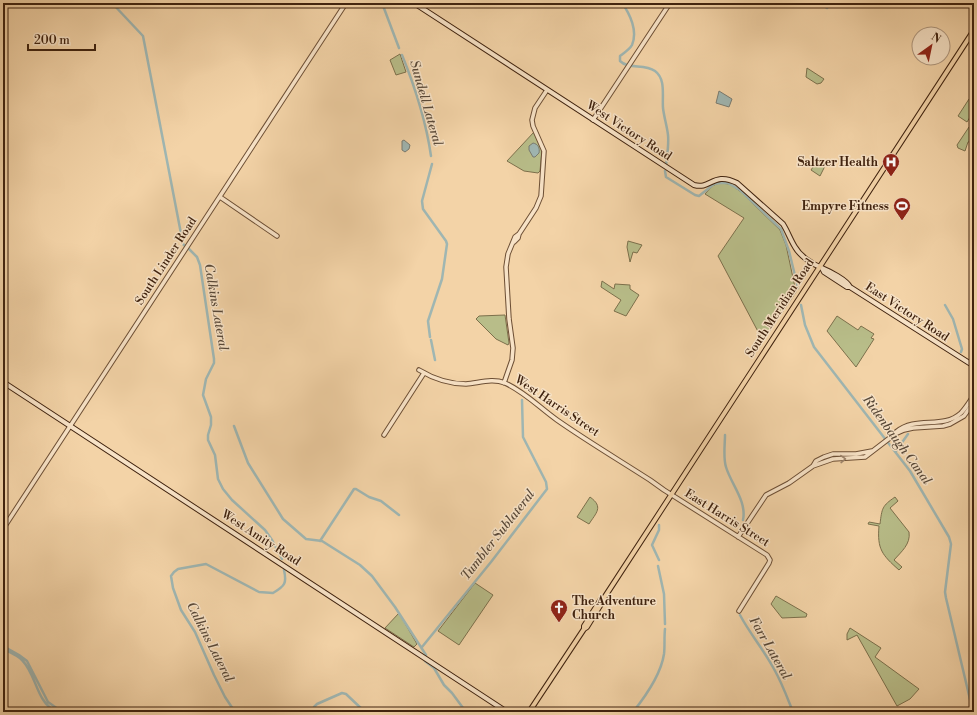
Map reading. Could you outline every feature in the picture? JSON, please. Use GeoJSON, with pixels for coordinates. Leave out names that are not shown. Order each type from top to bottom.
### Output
{"type":"FeatureCollection","features":[{"type":"Feature","properties":{"kind":"main road","name":"West Victory Road"},"geometry":{"type":"LineString","coordinates":[[414,3],[694,185],[701,186],[720,178],[728,179],[737,183],[783,224],[794,246],[800,254],[820,268]]}},
{"type":"Feature","properties":{"kind":"main road","name":"South Meridian Road"},"geometry":{"type":"LineString","coordinates":[[530,712],[584,629],[584,626],[604,601],[603,598],[820,268],[974,30]]}},
{"type":"Feature","properties":{"kind":"main road","name":"East Victory Road"},"geometry":{"type":"LineString","coordinates":[[820,268],[847,287],[850,287],[974,366]]}},
{"type":"Feature","properties":{"kind":"main road","name":"West Amity Road"},"geometry":{"type":"LineString","coordinates":[[3,382],[507,712]]}},
{"type":"Feature","properties":{"kind":"street","name":"South Linder Road"},"geometry":{"type":"LineString","coordinates":[[3,529],[346,3]]}},
{"type":"Feature","properties":{"kind":"street"},"geometry":{"type":"LineString","coordinates":[[593,120],[670,3]]}},
{"type":"Feature","properties":{"kind":"street"},"geometry":{"type":"LineString","coordinates":[[504,383],[513,353],[505,271],[508,254],[536,208],[541,196],[544,151],[533,126],[532,120],[535,108],[547,90]]}},
{"type":"Feature","properties":{"kind":"street"},"geometry":{"type":"LineString","coordinates":[[220,197],[277,236]]}},
{"type":"Feature","properties":{"kind":"street","name":"West Harris Street"},"geometry":{"type":"LineString","coordinates":[[419,370],[441,381],[452,383],[467,384],[488,380],[504,383],[538,404],[556,419],[671,495]]}},
{"type":"Feature","properties":{"kind":"street"},"geometry":{"type":"LineString","coordinates":[[384,435],[424,373]]}},
{"type":"Feature","properties":{"kind":"street"},"geometry":{"type":"LineString","coordinates":[[738,537],[766,495],[789,483],[813,466],[816,461],[833,454],[856,454],[872,450],[906,425],[915,422],[938,422],[953,418],[962,412],[974,395]]}},
{"type":"Feature","properties":{"kind":"street"},"geometry":{"type":"LineString","coordinates":[[889,438],[895,434],[913,428],[943,426],[950,424],[964,416],[974,402]]}},
{"type":"Feature","properties":{"kind":"street","name":"East Harris Street"},"geometry":{"type":"LineString","coordinates":[[671,495],[767,555],[770,560],[739,611]]}},
{"type":"Feature","properties":{"kind":"green space"},"geometry":{"type":"Polygon","coordinates":[[[400,54],[406,72],[396,75],[390,60],[400,54]]]}},
{"type":"Feature","properties":{"kind":"green space"},"geometry":{"type":"Polygon","coordinates":[[[807,68],[824,79],[821,83],[817,84],[806,77],[807,68]]]}},
{"type":"Feature","properties":{"kind":"green space"},"geometry":{"type":"Polygon","coordinates":[[[969,99],[974,101],[974,108],[973,113],[967,122],[958,116],[969,99]]]}},
{"type":"Feature","properties":{"kind":"green space"},"geometry":{"type":"Polygon","coordinates":[[[969,127],[974,130],[974,139],[968,142],[965,151],[958,148],[957,145],[969,127]]]}},
{"type":"Feature","properties":{"kind":"green space"},"geometry":{"type":"Polygon","coordinates":[[[534,132],[542,150],[540,171],[538,173],[524,171],[507,161],[534,132]]]}},
{"type":"Feature","properties":{"kind":"green space"},"geometry":{"type":"Polygon","coordinates":[[[817,161],[825,166],[820,176],[811,170],[817,161]]]}},
{"type":"Feature","properties":{"kind":"green space"},"geometry":{"type":"Polygon","coordinates":[[[719,183],[730,184],[741,192],[780,230],[786,245],[796,292],[763,341],[718,256],[744,218],[705,194],[712,186],[719,183]]]}},
{"type":"Feature","properties":{"kind":"green space"},"geometry":{"type":"Polygon","coordinates":[[[628,241],[642,245],[637,253],[633,252],[630,262],[627,247],[628,241]]]}},
{"type":"Feature","properties":{"kind":"green space"},"geometry":{"type":"Polygon","coordinates":[[[602,281],[614,289],[615,284],[630,285],[630,289],[639,295],[626,316],[614,311],[621,300],[601,287],[602,281]]]}},
{"type":"Feature","properties":{"kind":"green space"},"geometry":{"type":"Polygon","coordinates":[[[505,315],[508,345],[496,339],[476,319],[479,316],[505,315]]]}},
{"type":"Feature","properties":{"kind":"green space"},"geometry":{"type":"Polygon","coordinates":[[[837,316],[858,330],[861,326],[874,334],[871,338],[874,339],[856,367],[827,331],[837,316]]]}},
{"type":"Feature","properties":{"kind":"green space"},"geometry":{"type":"Polygon","coordinates":[[[590,497],[598,507],[589,524],[577,517],[590,497]]]}},
{"type":"Feature","properties":{"kind":"green space"},"geometry":{"type":"Polygon","coordinates":[[[895,497],[898,501],[890,508],[909,532],[907,544],[894,560],[902,567],[899,570],[888,560],[882,551],[879,540],[879,526],[868,524],[869,522],[880,524],[883,508],[895,497]]]}},
{"type":"Feature","properties":{"kind":"green space"},"geometry":{"type":"Polygon","coordinates":[[[475,583],[493,595],[459,645],[438,631],[475,583]]]}},
{"type":"Feature","properties":{"kind":"green space"},"geometry":{"type":"Polygon","coordinates":[[[776,596],[807,614],[806,617],[782,618],[771,604],[776,596]]]}},
{"type":"Feature","properties":{"kind":"green space"},"geometry":{"type":"Polygon","coordinates":[[[399,613],[417,644],[414,647],[385,628],[399,613]]]}},
{"type":"Feature","properties":{"kind":"green space"},"geometry":{"type":"Polygon","coordinates":[[[850,628],[881,648],[875,657],[919,689],[910,699],[897,706],[857,635],[847,640],[847,634],[850,628]]]}},
{"type":"Feature","properties":{"kind":"water"},"geometry":{"type":"Polygon","coordinates":[[[719,91],[732,99],[729,107],[716,103],[719,91]]]}},
{"type":"Feature","properties":{"kind":"water"},"geometry":{"type":"Polygon","coordinates":[[[404,140],[410,145],[409,149],[405,152],[402,150],[402,141],[404,140]]]}},
{"type":"Feature","properties":{"kind":"water"},"geometry":{"type":"Polygon","coordinates":[[[533,143],[538,146],[539,149],[539,153],[535,157],[533,157],[529,150],[529,146],[533,143]]]}},
{"type":"Feature","properties":{"kind":"waterway","name":"Calkins Lateral"},"geometry":{"type":"LineString","coordinates":[[112,3],[143,36],[183,244],[185,246]]}},
{"type":"Feature","properties":{"kind":"waterway","name":"Sundell Lateral"},"geometry":{"type":"LineString","coordinates":[[382,3],[399,48]]}},
{"type":"Feature","properties":{"kind":"waterway","name":"Ridenbaugh Canal"},"geometry":{"type":"LineString","coordinates":[[622,3],[628,12],[634,28],[634,40],[632,45],[620,56],[620,61],[624,64],[651,69],[661,78],[663,88],[663,108],[668,132],[666,166]]}},
{"type":"Feature","properties":{"kind":"waterway"},"geometry":{"type":"LineString","coordinates":[[820,3],[827,8],[830,3]]}},
{"type":"Feature","properties":{"kind":"waterway"},"geometry":{"type":"LineString","coordinates":[[970,49],[971,96]]}},
{"type":"Feature","properties":{"kind":"waterway","name":"Sundell Lateral"},"geometry":{"type":"LineString","coordinates":[[402,55],[420,104],[431,156]]}},
{"type":"Feature","properties":{"kind":"waterway","name":"Sundell Lateral"},"geometry":{"type":"LineString","coordinates":[[430,337],[428,321],[442,279],[447,244],[423,209],[422,201],[432,164]]}},
{"type":"Feature","properties":{"kind":"waterway","name":"Ridenbaugh Canal"},"geometry":{"type":"LineString","coordinates":[[665,171],[666,177],[695,195],[699,196],[714,184],[720,183],[728,183],[740,190],[781,229],[789,251],[798,288]]}},
{"type":"Feature","properties":{"kind":"waterway","name":"Calkins Lateral"},"geometry":{"type":"LineString","coordinates":[[189,249],[197,257],[200,265],[214,359],[214,363],[206,379],[203,395],[211,417],[208,440],[215,455],[218,479],[223,489],[232,500],[265,530],[282,559]]}},
{"type":"Feature","properties":{"kind":"waterway","name":"Ridenbaugh Canal"},"geometry":{"type":"LineString","coordinates":[[801,305],[805,325],[814,347],[910,471],[949,537],[951,544],[945,592],[973,712]]}},
{"type":"Feature","properties":{"kind":"waterway"},"geometry":{"type":"LineString","coordinates":[[945,305],[953,319],[962,349],[961,352]]}},
{"type":"Feature","properties":{"kind":"waterway","name":"Sundell Lateral"},"geometry":{"type":"LineString","coordinates":[[431,340],[435,360]]}},
{"type":"Feature","properties":{"kind":"waterway","name":"Tumbler Sublateral"},"geometry":{"type":"LineString","coordinates":[[422,647],[491,562],[547,489],[546,482],[523,437],[522,400]]}},
{"type":"Feature","properties":{"kind":"waterway"},"geometry":{"type":"LineString","coordinates":[[234,426],[248,463],[283,519],[306,539],[322,541],[360,565],[372,576],[395,607],[426,655]]}},
{"type":"Feature","properties":{"kind":"waterway"},"geometry":{"type":"LineString","coordinates":[[896,451],[908,434]]}},
{"type":"Feature","properties":{"kind":"waterway","name":"Farr Lateral"},"geometry":{"type":"LineString","coordinates":[[725,435],[725,463],[728,473],[741,499],[744,513],[743,520]]}},
{"type":"Feature","properties":{"kind":"waterway","name":"Sundell Lateral"},"geometry":{"type":"LineString","coordinates":[[320,541],[354,489],[369,497],[381,501],[399,515]]}},
{"type":"Feature","properties":{"kind":"waterway"},"geometry":{"type":"LineString","coordinates":[[659,525],[659,530],[652,545],[659,560]]}},
{"type":"Feature","properties":{"kind":"waterway","name":"Calkins Lateral"},"geometry":{"type":"LineString","coordinates":[[235,712],[225,697],[195,632],[181,610],[173,588],[171,576],[178,569],[206,564],[259,592],[273,593],[284,584],[284,570]]}},
{"type":"Feature","properties":{"kind":"waterway"},"geometry":{"type":"LineString","coordinates":[[658,566],[664,594],[665,624]]}},
{"type":"Feature","properties":{"kind":"waterway","name":"Farr Lateral"},"geometry":{"type":"LineString","coordinates":[[740,615],[774,669],[793,712]]}},
{"type":"Feature","properties":{"kind":"waterway"},"geometry":{"type":"LineString","coordinates":[[633,712],[647,692],[660,669],[664,654],[665,629]]}},
{"type":"Feature","properties":{"kind":"waterway","name":"Calkins Lateral"},"geometry":{"type":"LineString","coordinates":[[3,646],[27,661],[48,702],[62,712]]}},
{"type":"Feature","properties":{"kind":"waterway","name":"Calkins Lateral"},"geometry":{"type":"LineString","coordinates":[[3,649],[22,660],[31,673],[44,701],[56,712]]}},
{"type":"Feature","properties":{"kind":"waterway"},"geometry":{"type":"LineString","coordinates":[[425,661],[434,668],[444,685],[466,712]]}},
{"type":"Feature","properties":{"kind":"waterway"},"geometry":{"type":"LineString","coordinates":[[312,712],[317,704],[342,693],[346,694],[365,712]]}},
{"type":"Feature","properties":{"kind":"place","name":"Saltzer Health"},"geometry":{"type":"Point","coordinates":[891,177]}},
{"type":"Feature","properties":{"kind":"place","name":"Empyre Fitness"},"geometry":{"type":"Point","coordinates":[902,221]}},
{"type":"Feature","properties":{"kind":"place","name":"The Adventure Church"},"geometry":{"type":"Point","coordinates":[559,623]}}]}
